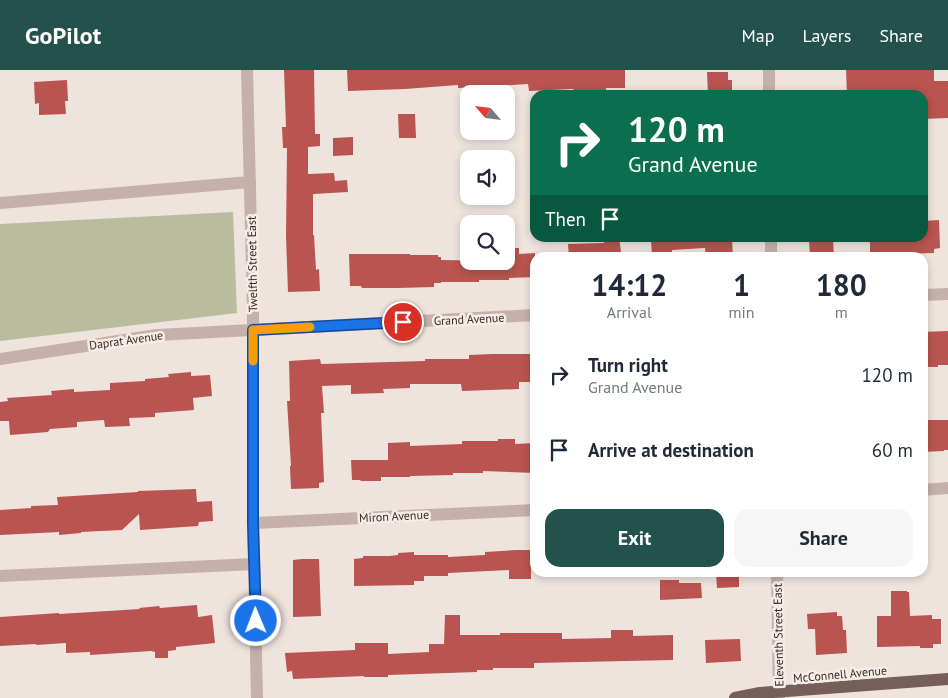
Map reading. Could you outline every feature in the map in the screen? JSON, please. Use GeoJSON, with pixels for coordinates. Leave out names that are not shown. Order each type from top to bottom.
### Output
{"type":"FeatureCollection","features":[{"type":"Feature","properties":{"kind":"main road","name":"McConnell Avenue"},"geometry":{"type":"LineString","coordinates":[[735,698],[760,693],[779,695],[948,679]]}},
{"type":"Feature","properties":{"kind":"street","name":"Twelfth Street East"},"geometry":{"type":"LineString","coordinates":[[247,70],[253,330],[253,523],[257,698]]}},
{"type":"Feature","properties":{"kind":"street"},"geometry":{"type":"LineString","coordinates":[[769,70],[769,90]]}},
{"type":"Feature","properties":{"kind":"street"},"geometry":{"type":"LineString","coordinates":[[0,203],[250,182]]}},
{"type":"Feature","properties":{"kind":"street"},"geometry":{"type":"LineString","coordinates":[[928,295],[948,294]]}},
{"type":"Feature","properties":{"kind":"street","name":"Grand Avenue"},"geometry":{"type":"LineString","coordinates":[[253,330],[530,315]]}},
{"type":"Feature","properties":{"kind":"street","name":"Daprat Avenue"},"geometry":{"type":"LineString","coordinates":[[0,359],[157,335],[253,330]]}},
{"type":"Feature","properties":{"kind":"street"},"geometry":{"type":"LineString","coordinates":[[928,490],[948,488]]}},
{"type":"Feature","properties":{"kind":"street","name":"Miron Avenue"},"geometry":{"type":"LineString","coordinates":[[253,523],[530,510]]}},
{"type":"Feature","properties":{"kind":"street"},"geometry":{"type":"LineString","coordinates":[[0,576],[254,564]]}},
{"type":"Feature","properties":{"kind":"street","name":"Eleventh Street East"},"geometry":{"type":"LineString","coordinates":[[777,577],[779,695]]}},
{"type":"Feature","properties":{"kind":"green space"},"geometry":{"type":"Polygon","coordinates":[[[233,212],[237,313],[0,341],[0,224],[233,212]]]}},
{"type":"Feature","properties":{"kind":"building"},"geometry":{"type":"Polygon","coordinates":[[[284,70],[314,70],[315,134],[320,134],[320,146],[308,147],[308,174],[334,173],[335,181],[347,180],[348,192],[313,194],[313,235],[316,270],[319,269],[320,291],[288,292],[286,236],[287,148],[283,148],[282,127],[286,127],[284,70]]]}},
{"type":"Feature","properties":{"kind":"building"},"geometry":{"type":"Polygon","coordinates":[[[347,70],[625,70],[625,88],[606,88],[606,90],[529,91],[528,84],[460,85],[460,88],[458,88],[458,85],[348,91],[347,70]]]}},
{"type":"Feature","properties":{"kind":"building"},"geometry":{"type":"Polygon","coordinates":[[[846,70],[934,70],[934,81],[948,81],[948,118],[928,119],[928,90],[847,90],[846,70]]]}},
{"type":"Feature","properties":{"kind":"building"},"geometry":{"type":"Polygon","coordinates":[[[707,72],[728,72],[728,80],[732,80],[732,90],[708,90],[707,72]]]}},
{"type":"Feature","properties":{"kind":"building"},"geometry":{"type":"Polygon","coordinates":[[[67,80],[68,101],[65,101],[66,114],[39,115],[39,103],[35,104],[34,82],[67,80]]]}},
{"type":"Feature","properties":{"kind":"building"},"geometry":{"type":"Polygon","coordinates":[[[398,114],[415,114],[416,138],[399,138],[398,114]]]}},
{"type":"Feature","properties":{"kind":"building"},"geometry":{"type":"Polygon","coordinates":[[[353,137],[353,155],[333,156],[333,138],[353,137]]]}},
{"type":"Feature","properties":{"kind":"building"},"geometry":{"type":"Polygon","coordinates":[[[939,220],[940,248],[934,249],[934,253],[870,252],[870,242],[928,242],[928,221],[939,220]]]}},
{"type":"Feature","properties":{"kind":"building"},"geometry":{"type":"Polygon","coordinates":[[[620,242],[621,252],[569,252],[568,244],[620,242]]]}},
{"type":"Feature","properties":{"kind":"building"},"geometry":{"type":"Polygon","coordinates":[[[651,242],[732,242],[733,252],[705,252],[705,248],[672,250],[672,252],[652,252],[651,242]]]}},
{"type":"Feature","properties":{"kind":"building"},"geometry":{"type":"Polygon","coordinates":[[[809,242],[833,242],[834,252],[810,252],[809,242]]]}},
{"type":"Feature","properties":{"kind":"building"},"geometry":{"type":"Polygon","coordinates":[[[515,248],[519,248],[519,254],[530,253],[530,277],[509,278],[509,280],[479,280],[479,282],[441,282],[434,283],[434,287],[362,288],[361,286],[350,286],[349,254],[438,255],[438,257],[441,257],[441,260],[460,260],[460,270],[515,270],[515,248]]]}},
{"type":"Feature","properties":{"kind":"building"},"geometry":{"type":"Polygon","coordinates":[[[948,331],[948,365],[928,367],[928,332],[948,331]]]}},
{"type":"Feature","properties":{"kind":"building"},"geometry":{"type":"Polygon","coordinates":[[[530,354],[530,382],[519,382],[519,389],[462,391],[461,384],[410,384],[410,388],[383,389],[384,393],[351,394],[351,385],[322,386],[324,413],[321,413],[324,482],[319,483],[319,488],[291,489],[287,401],[290,401],[289,361],[320,359],[321,364],[425,361],[425,359],[469,359],[469,355],[530,354]]]}},
{"type":"Feature","properties":{"kind":"building"},"geometry":{"type":"Polygon","coordinates":[[[191,372],[191,376],[210,375],[212,396],[193,398],[194,410],[155,413],[155,417],[129,418],[130,426],[105,427],[104,420],[77,422],[77,427],[50,429],[48,432],[10,435],[9,421],[0,421],[0,402],[8,401],[7,398],[52,395],[51,391],[74,389],[74,392],[110,390],[110,383],[145,381],[145,379],[169,377],[168,374],[191,372]]]}},
{"type":"Feature","properties":{"kind":"building"},"geometry":{"type":"Polygon","coordinates":[[[928,420],[948,420],[948,450],[928,452],[928,420]]]}},
{"type":"Feature","properties":{"kind":"building"},"geometry":{"type":"Polygon","coordinates":[[[498,439],[515,439],[515,444],[530,443],[530,473],[483,471],[483,473],[453,473],[453,475],[381,477],[381,481],[352,480],[351,460],[388,460],[388,443],[410,442],[410,446],[462,444],[462,441],[498,441],[498,439]]]}},
{"type":"Feature","properties":{"kind":"building"},"geometry":{"type":"Polygon","coordinates":[[[196,489],[197,502],[212,501],[213,521],[199,522],[198,526],[140,530],[139,514],[122,530],[59,535],[59,532],[0,535],[0,510],[58,505],[57,497],[196,489]]]}},
{"type":"Feature","properties":{"kind":"building"},"geometry":{"type":"Polygon","coordinates":[[[530,550],[531,579],[509,579],[509,570],[448,573],[448,576],[424,576],[424,581],[414,581],[414,585],[354,586],[354,559],[363,558],[363,556],[389,556],[398,555],[398,553],[414,552],[414,555],[448,555],[448,557],[485,555],[485,552],[530,550]]]}},
{"type":"Feature","properties":{"kind":"building"},"geometry":{"type":"Polygon","coordinates":[[[319,559],[321,616],[293,617],[293,560],[319,559]]]}},
{"type":"Feature","properties":{"kind":"building"},"geometry":{"type":"Polygon","coordinates":[[[716,577],[739,577],[739,587],[717,588],[716,577]]]}},
{"type":"Feature","properties":{"kind":"building"},"geometry":{"type":"Polygon","coordinates":[[[660,580],[679,580],[679,583],[701,583],[702,598],[660,600],[660,580]]]}},
{"type":"Feature","properties":{"kind":"building"},"geometry":{"type":"Polygon","coordinates":[[[891,591],[909,592],[910,616],[932,615],[932,619],[941,619],[941,644],[933,644],[933,648],[920,648],[920,646],[877,647],[877,616],[891,616],[891,591]]]}},
{"type":"Feature","properties":{"kind":"building"},"geometry":{"type":"Polygon","coordinates":[[[197,605],[198,617],[212,615],[215,643],[176,647],[176,650],[168,651],[168,658],[155,658],[155,652],[151,651],[90,655],[90,652],[66,653],[66,643],[0,646],[0,617],[197,605]]]}},
{"type":"Feature","properties":{"kind":"building"},"geometry":{"type":"Polygon","coordinates":[[[837,612],[837,616],[842,616],[843,630],[846,630],[847,653],[816,655],[815,629],[808,629],[807,614],[837,612]]]}},
{"type":"Feature","properties":{"kind":"building"},"geometry":{"type":"Polygon","coordinates":[[[445,615],[460,615],[460,635],[562,633],[562,639],[611,638],[611,630],[633,630],[633,636],[673,635],[673,660],[534,663],[534,668],[493,668],[493,670],[477,670],[477,672],[388,675],[388,677],[364,676],[293,679],[292,671],[287,672],[285,653],[355,650],[355,643],[388,643],[388,654],[429,652],[429,644],[444,644],[445,615]]]}},
{"type":"Feature","properties":{"kind":"building"},"geometry":{"type":"Polygon","coordinates":[[[740,639],[741,661],[706,663],[705,640],[740,639]]]}},
{"type":"Feature","properties":{"kind":"slow traffic"},"geometry":{"type":"LineString","coordinates":[[253,361],[253,330],[310,327]]}},
{"type":"Feature","properties":{"kind":"route"},"geometry":{"type":"LineString","coordinates":[[256,621],[253,523],[253,330],[403,322]]}}]}
